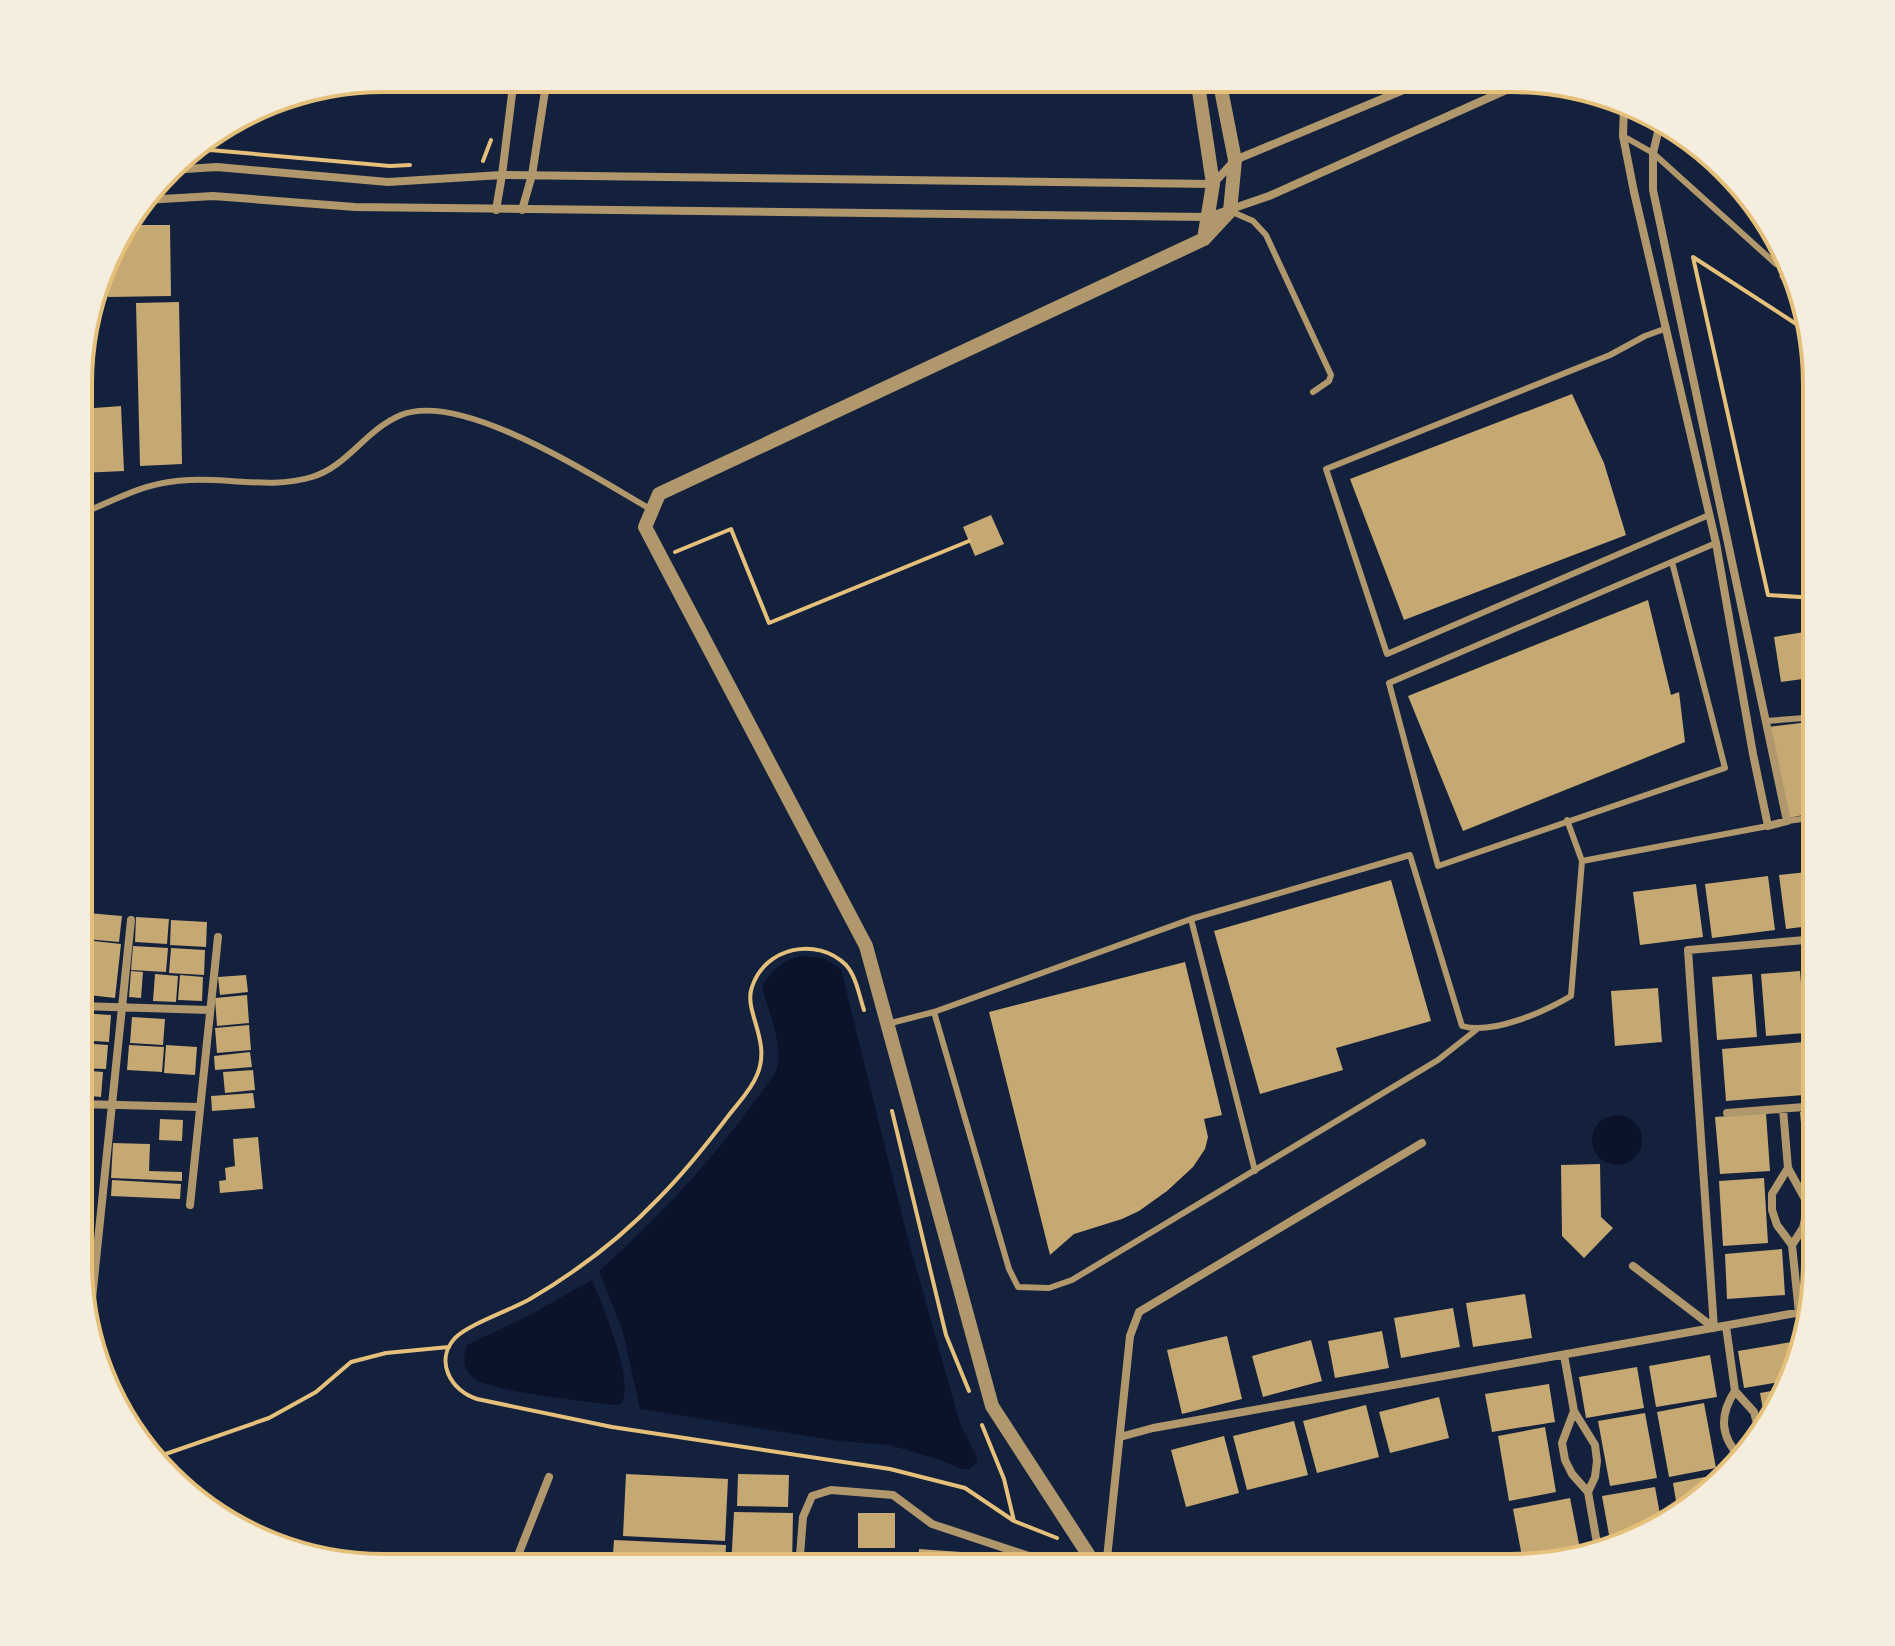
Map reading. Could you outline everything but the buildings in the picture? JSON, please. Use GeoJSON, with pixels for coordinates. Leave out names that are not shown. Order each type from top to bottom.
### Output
{"type":"FeatureCollection","features":[{"type":"Feature","properties":{"kind":"street"},"geometry":{"type":"LineString","coordinates":[[496,210],[512,92]]}},
{"type":"Feature","properties":{"kind":"street"},"geometry":{"type":"LineString","coordinates":[[522,210],[532,175],[545,92]]}},
{"type":"Feature","properties":{"kind":"street"},"geometry":{"type":"LineString","coordinates":[[1199,92],[1213,184],[1204,239]]}},
{"type":"Feature","properties":{"kind":"street"},"geometry":{"type":"LineString","coordinates":[[1088,1554],[992,1406],[866,946],[645,527],[659,494],[1204,239],[1230,211],[1235,160],[1222,92]]}},
{"type":"Feature","properties":{"kind":"street"},"geometry":{"type":"LineString","coordinates":[[188,169],[217,167],[388,182],[532,175],[1213,184],[1235,160],[1399,92]]}},
{"type":"Feature","properties":{"kind":"street"},"geometry":{"type":"LineString","coordinates":[[158,199],[213,196],[355,207],[496,210],[1208,217],[1230,211],[1502,92]]}},
{"type":"Feature","properties":{"kind":"street"},"geometry":{"type":"LineString","coordinates":[[1624,115],[1623,136],[1716,543],[1768,826],[1787,821],[1653,190],[1653,153],[1658,132]]}},
{"type":"Feature","properties":{"kind":"street"},"geometry":{"type":"LineString","coordinates":[[93,1285],[131,920]]}},
{"type":"Feature","properties":{"kind":"street"},"geometry":{"type":"LineString","coordinates":[[190,1205],[218,937]]}},
{"type":"Feature","properties":{"kind":"street"},"geometry":{"type":"LineString","coordinates":[[1714,1328],[1688,950],[1803,940]]}},
{"type":"Feature","properties":{"kind":"street"},"geometry":{"type":"LineString","coordinates":[[92,1007],[210,1010]]}},
{"type":"Feature","properties":{"kind":"street"},"geometry":{"type":"LineString","coordinates":[[92,1104],[198,1107]]}},
{"type":"Feature","properties":{"kind":"street"},"geometry":{"type":"LineString","coordinates":[[1727,1113],[1803,1107]]}},
{"type":"Feature","properties":{"kind":"street"},"geometry":{"type":"LineString","coordinates":[[1783,1109],[1788,1168],[1803,1194]]}},
{"type":"Feature","properties":{"kind":"street"},"geometry":{"type":"LineString","coordinates":[[1107,1554],[1130,1336],[1139,1312],[1422,1143]]}},
{"type":"Feature","properties":{"kind":"street"},"geometry":{"type":"LineString","coordinates":[[1788,1168],[1772,1194],[1772,1210],[1777,1225],[1792,1245],[1800,1296]]}},
{"type":"Feature","properties":{"kind":"street"},"geometry":{"type":"LineString","coordinates":[[1792,1245],[1803,1228]]}},
{"type":"Feature","properties":{"kind":"street"},"geometry":{"type":"LineString","coordinates":[[1633,1266],[1714,1328]]}},
{"type":"Feature","properties":{"kind":"street"},"geometry":{"type":"LineString","coordinates":[[1120,1437],[1153,1428],[1798,1313]]}},
{"type":"Feature","properties":{"kind":"street"},"geometry":{"type":"LineString","coordinates":[[1726,1326],[1735,1391],[1723,1416],[1733,1450]]}},
{"type":"Feature","properties":{"kind":"street"},"geometry":{"type":"LineString","coordinates":[[1564,1355],[1574,1411],[1595,1445],[1595,1477],[1588,1492]]}},
{"type":"Feature","properties":{"kind":"street"},"geometry":{"type":"LineString","coordinates":[[1735,1391],[1754,1412],[1756,1420]]}},
{"type":"Feature","properties":{"kind":"street"},"geometry":{"type":"LineString","coordinates":[[1574,1411],[1562,1443],[1572,1474],[1588,1492],[1597,1541]]}},
{"type":"Feature","properties":{"kind":"street"},"geometry":{"type":"LineString","coordinates":[[519,1554],[549,1477]]}},
{"type":"Feature","properties":{"kind":"street"},"geometry":{"type":"LineString","coordinates":[[800,1554],[803,1517],[812,1496],[831,1490],[893,1495],[932,1524],[1023,1554]]}},
{"type":"Feature","properties":{"kind":"lane"},"geometry":{"type":"LineString","coordinates":[[1623,136],[1653,153],[1777,263]]}},
{"type":"Feature","properties":{"kind":"lane"},"geometry":{"type":"LineString","coordinates":[[1230,211],[1253,221],[1266,235],[1331,375],[1329,381],[1313,392]]}},
{"type":"Feature","properties":{"kind":"lane"},"geometry":{"type":"LineString","coordinates":[[1667,328],[1610,355],[1326,469],[1387,654],[1709,515]]}},
{"type":"Feature","properties":{"kind":"lane"},"geometry":{"type":"LineString","coordinates":[[92,508],[156,483],[190,480],[286,481],[313,477],[341,463],[367,435],[400,415],[424,409],[457,414],[484,423],[555,455],[652,510]]}},
{"type":"Feature","properties":{"kind":"lane"},"geometry":{"type":"LineString","coordinates":[[1672,562],[1725,768],[1438,866],[1389,683],[1716,543]]}},
{"type":"Feature","properties":{"kind":"lane"},"geometry":{"type":"LineString","coordinates":[[1766,721],[1803,718]]}},
{"type":"Feature","properties":{"kind":"lane"},"geometry":{"type":"LineString","coordinates":[[1787,821],[1803,819]]}},
{"type":"Feature","properties":{"kind":"lane"},"geometry":{"type":"LineString","coordinates":[[934,1012],[1009,1269],[1018,1287],[1049,1288],[1072,1280],[1255,1171],[1438,1060],[1476,1030],[1534,1014],[1571,996],[1582,861],[1567,820]]}},
{"type":"Feature","properties":{"kind":"lane"},"geometry":{"type":"LineString","coordinates":[[1582,861],[1768,826]]}},
{"type":"Feature","properties":{"kind":"lane"},"geometry":{"type":"LineString","coordinates":[[887,1024],[934,1012],[1191,919],[1410,855],[1462,1026],[1476,1030]]}},
{"type":"Feature","properties":{"kind":"lane"},"geometry":{"type":"LineString","coordinates":[[1191,919],[1255,1171]]}},
{"type":"Feature","properties":{"kind":"path"},"geometry":{"type":"LineString","coordinates":[[484,161],[491,138]]}},
{"type":"Feature","properties":{"kind":"path"},"geometry":{"type":"LineString","coordinates":[[207,151],[390,166],[421,164]]}},
{"type":"Feature","properties":{"kind":"path"},"geometry":{"type":"LineString","coordinates":[[1796,324],[1693,257],[1768,595],[1803,597]]}},
{"type":"Feature","properties":{"kind":"path"},"geometry":{"type":"LineString","coordinates":[[662,558],[731,529],[769,623],[969,541]]}},
{"type":"Feature","properties":{"kind":"path"},"geometry":{"type":"LineString","coordinates":[[865,1012],[851,972],[835,957],[804,948],[782,953],[773,959],[758,974],[750,994],[763,1049],[758,1074],[698,1155],[646,1213],[586,1263],[530,1299],[462,1333],[449,1347],[445,1364],[447,1374],[458,1391],[467,1396],[612,1427],[890,1469],[965,1488],[1014,1521],[1085,1549]]}},
{"type":"Feature","properties":{"kind":"path"},"geometry":{"type":"LineString","coordinates":[[889,1099],[946,1335],[969,1393]]}},
{"type":"Feature","properties":{"kind":"path"},"geometry":{"type":"LineString","coordinates":[[165,1454],[269,1418],[316,1392],[351,1362],[386,1353],[449,1347]]}},
{"type":"Feature","properties":{"kind":"path"},"geometry":{"type":"LineString","coordinates":[[981,1421],[1004,1479],[1014,1521]]}},
{"type":"Feature","properties":{"kind":"water"},"geometry":{"type":"Polygon","coordinates":[[[801,956],[823,958],[841,969],[906,1232],[960,1423],[977,1457],[977,1462],[970,1469],[961,1469],[889,1445],[838,1441],[640,1409],[623,1332],[599,1271],[704,1165],[773,1076],[778,1064],[778,1046],[762,987],[778,967],[801,956]]]}},
{"type":"Feature","properties":{"kind":"water"},"geometry":{"type":"Polygon","coordinates":[[[1617,1115],[1634,1123],[1642,1140],[1634,1157],[1617,1165],[1600,1157],[1592,1140],[1600,1123],[1617,1115]]]}},
{"type":"Feature","properties":{"kind":"water"},"geometry":{"type":"Polygon","coordinates":[[[592,1280],[621,1362],[624,1394],[621,1404],[520,1392],[486,1384],[468,1372],[464,1359],[467,1345],[528,1316],[592,1280]]]}}]}
